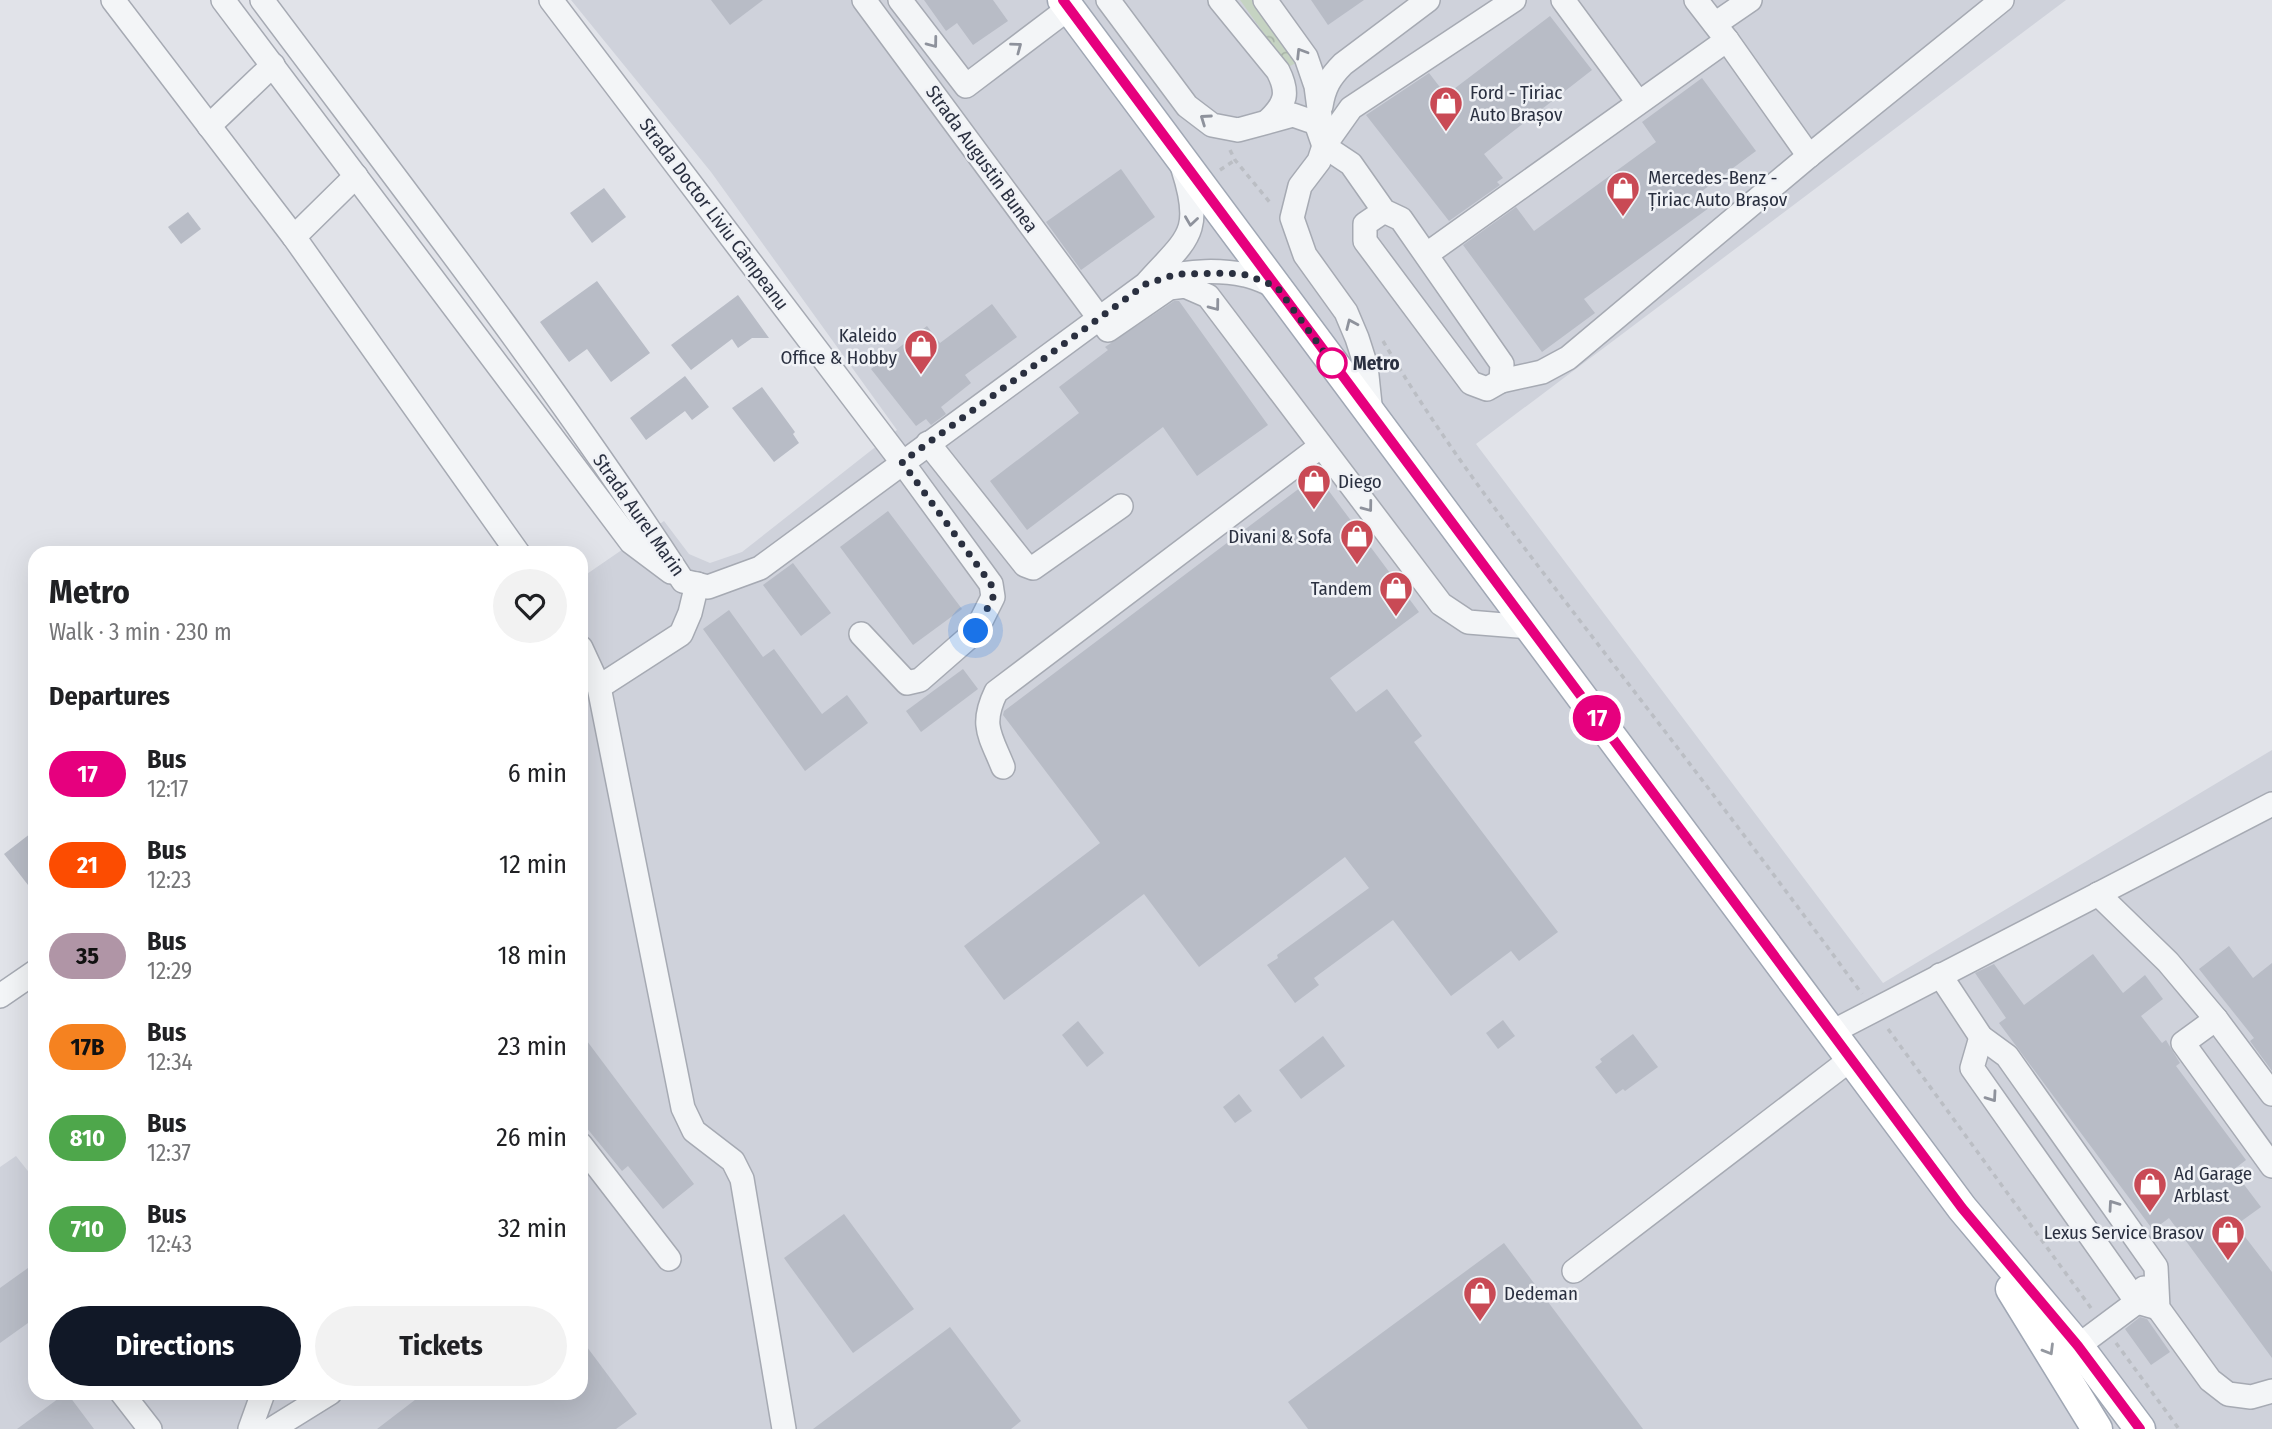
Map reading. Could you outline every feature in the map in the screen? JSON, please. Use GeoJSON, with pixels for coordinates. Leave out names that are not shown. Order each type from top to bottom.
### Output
{"type":"FeatureCollection","features":[{"type":"Feature","properties":{"kind":"main road"},"geometry":{"type":"LineString","coordinates":[[1066,4],[1962,1208],[2078,1346],[2140,1429]]}},
{"type":"Feature","properties":{"kind":"main road"},"geometry":{"type":"LineString","coordinates":[[1962,1208],[2097,1429]]}},
{"type":"Feature","properties":{"kind":"street"},"geometry":{"type":"LineString","coordinates":[[113,0],[294,237],[513,546]]}},
{"type":"Feature","properties":{"kind":"street"},"geometry":{"type":"LineString","coordinates":[[223,0],[631,542],[690,582],[690,613],[681,634],[599,687]]}},
{"type":"Feature","properties":{"kind":"street","name":"Strada Aurel Marin"},"geometry":{"type":"LineString","coordinates":[[262,0],[690,582],[708,587],[760,568],[1146,284],[1188,239],[1193,218],[1191,193],[1179,155]]}},
{"type":"Feature","properties":{"kind":"street","name":"Strada Doctor Liviu Câmpeanu"},"geometry":{"type":"LineString","coordinates":[[551,0],[902,462],[991,584],[993,597],[976,631],[920,680],[907,683],[861,634]]}},
{"type":"Feature","properties":{"kind":"street","name":"Strada Augustin Bunea"},"geometry":{"type":"LineString","coordinates":[[864,0],[1100,319]]}},
{"type":"Feature","properties":{"kind":"street"},"geometry":{"type":"LineString","coordinates":[[900,0],[965,86],[1066,4]]}},
{"type":"Feature","properties":{"kind":"street"},"geometry":{"type":"LineString","coordinates":[[1108,0],[1187,106],[1212,125],[1238,130],[1293,115],[1316,123],[1324,146],[1351,163],[1384,211],[1401,219],[1427,254],[1502,364],[1501,381]]}},
{"type":"Feature","properties":{"kind":"street"},"geometry":{"type":"LineString","coordinates":[[1220,0],[1278,71],[1283,82],[1285,94],[1281,107],[1269,120]]}},
{"type":"Feature","properties":{"kind":"street"},"geometry":{"type":"LineString","coordinates":[[1265,0],[1306,57],[1321,106],[1324,146]]}},
{"type":"Feature","properties":{"kind":"street"},"geometry":{"type":"LineString","coordinates":[[1321,106],[1324,89],[1331,76],[1343,64],[1429,0]]}},
{"type":"Feature","properties":{"kind":"street"},"geometry":{"type":"LineString","coordinates":[[1371,414],[1366,366],[1357,338],[1346,312],[1304,255],[1292,218],[1300,186],[1319,161],[1324,146],[1351,108],[1514,0]]}},
{"type":"Feature","properties":{"kind":"street"},"geometry":{"type":"LineString","coordinates":[[1563,0],[1638,102]]}},
{"type":"Feature","properties":{"kind":"street"},"geometry":{"type":"LineString","coordinates":[[1696,0],[1808,156]]}},
{"type":"Feature","properties":{"kind":"street"},"geometry":{"type":"LineString","coordinates":[[1427,254],[1638,102],[1721,32],[1750,0]]}},
{"type":"Feature","properties":{"kind":"street"},"geometry":{"type":"LineString","coordinates":[[1384,211],[1365,224],[1365,242],[1471,383],[1488,389],[1501,381],[1542,372],[1568,358],[1808,156],[2002,0]]}},
{"type":"Feature","properties":{"kind":"street"},"geometry":{"type":"LineString","coordinates":[[209,126],[272,65]]}},
{"type":"Feature","properties":{"kind":"street"},"geometry":{"type":"LineString","coordinates":[[294,237],[356,176]]}},
{"type":"Feature","properties":{"kind":"street","name":"Strada Aurel Marin"},"geometry":{"type":"LineString","coordinates":[[1146,284],[1177,274],[1228,273],[1247,275],[1277,287]]}},
{"type":"Feature","properties":{"kind":"street"},"geometry":{"type":"LineString","coordinates":[[1100,319],[1108,330],[1169,288],[1185,286],[1208,296],[1441,604],[1468,622],[1529,628]]}},
{"type":"Feature","properties":{"kind":"street"},"geometry":{"type":"LineString","coordinates":[[531,408],[561,405]]}},
{"type":"Feature","properties":{"kind":"street"},"geometry":{"type":"LineString","coordinates":[[928,443],[1025,565],[1033,568],[1121,506]]}},
{"type":"Feature","properties":{"kind":"street"},"geometry":{"type":"LineString","coordinates":[[1003,767],[986,724],[987,710],[996,692],[1321,446]]}},
{"type":"Feature","properties":{"kind":"street"},"geometry":{"type":"LineString","coordinates":[[568,458],[597,456]]}},
{"type":"Feature","properties":{"kind":"street"},"geometry":{"type":"LineString","coordinates":[[588,663],[599,687],[682,1108],[694,1131],[733,1161],[741,1180],[785,1429]]}},
{"type":"Feature","properties":{"kind":"street"},"geometry":{"type":"LineString","coordinates":[[1832,1032],[2272,804]]}},
{"type":"Feature","properties":{"kind":"street"},"geometry":{"type":"LineString","coordinates":[[2098,894],[2168,962],[2217,1018],[2272,1094]]}},
{"type":"Feature","properties":{"kind":"street"},"geometry":{"type":"LineString","coordinates":[[1940,975],[1981,1037],[2007,1056],[2156,1267],[2147,1305]]}},
{"type":"Feature","properties":{"kind":"street"},"geometry":{"type":"LineString","coordinates":[[0,996],[28,977]]}},
{"type":"Feature","properties":{"kind":"street"},"geometry":{"type":"LineString","coordinates":[[2217,1018],[2183,1043],[2268,1151]]}},
{"type":"Feature","properties":{"kind":"street"},"geometry":{"type":"LineString","coordinates":[[1981,1037],[1972,1068],[2147,1305],[2210,1380],[2228,1394],[2251,1398],[2272,1391]]}},
{"type":"Feature","properties":{"kind":"street"},"geometry":{"type":"LineString","coordinates":[[1574,1271],[1851,1059]]}},
{"type":"Feature","properties":{"kind":"street"},"geometry":{"type":"LineString","coordinates":[[588,1154],[669,1259]]}},
{"type":"Feature","properties":{"kind":"street"},"geometry":{"type":"LineString","coordinates":[[2078,1346],[2104,1326],[2147,1305]]}},
{"type":"Feature","properties":{"kind":"street"},"geometry":{"type":"LineString","coordinates":[[127,1400],[150,1429]]}},
{"type":"Feature","properties":{"kind":"street"},"geometry":{"type":"LineString","coordinates":[[250,1429],[260,1400]]}},
{"type":"Feature","properties":{"kind":"street"},"geometry":{"type":"LineString","coordinates":[[272,1429],[319,1400]]}},
{"type":"Feature","properties":{"kind":"path"},"geometry":{"type":"LineString","coordinates":[[1227,129],[1228,146],[1235,160],[1278,214],[1292,218]]}},
{"type":"Feature","properties":{"kind":"path"},"geometry":{"type":"LineString","coordinates":[[1380,335],[1417,400],[1460,463],[1756,850],[2179,1429]]}},
{"type":"Feature","properties":{"kind":"shaded area"},"geometry":{"type":"Polygon","coordinates":[[[571,0],[2066,0],[1476,444],[1883,983],[2272,750],[2272,1429],[0,1429],[0,1167],[16,1156],[28,1171],[28,1400],[588,1400],[588,573],[664,521],[689,554],[710,563],[742,552],[897,430],[711,172],[571,0]]]}},
{"type":"Feature","properties":{"kind":"green space"},"geometry":{"type":"Polygon","coordinates":[[[1240,0],[1253,0],[1298,62],[1288,67],[1240,0]]]}},
{"type":"Feature","properties":{"kind":"building"},"geometry":{"type":"Polygon","coordinates":[[[711,0],[763,0],[730,25],[711,0]]]}},
{"type":"Feature","properties":{"kind":"building"},"geometry":{"type":"Polygon","coordinates":[[[924,0],[993,0],[1008,21],[973,45],[957,23],[946,31],[924,0]]]}},
{"type":"Feature","properties":{"kind":"building"},"geometry":{"type":"Polygon","coordinates":[[[1311,0],[1364,0],[1328,25],[1311,0]]]}},
{"type":"Feature","properties":{"kind":"building","name":"Ford - Țiriac Auto Brașov"},"geometry":{"type":"Polygon","coordinates":[[[1550,16],[1592,70],[1484,154],[1503,178],[1497,182],[1500,185],[1449,221],[1366,115],[1429,73],[1446,95],[1550,16]]]}},
{"type":"Feature","properties":{"kind":"building","name":"Mercedes-Benz - Țiriac Auto Brașov"},"geometry":{"type":"Polygon","coordinates":[[[1702,78],[1756,151],[1702,191],[1713,205],[1584,299],[1595,313],[1542,352],[1463,245],[1516,207],[1534,231],[1656,142],[1642,122],[1702,78]]]}},
{"type":"Feature","properties":{"kind":"building"},"geometry":{"type":"Polygon","coordinates":[[[1121,169],[1155,217],[1081,270],[1046,222],[1121,169]]]}},
{"type":"Feature","properties":{"kind":"building"},"geometry":{"type":"Polygon","coordinates":[[[604,188],[626,217],[592,243],[570,213],[604,188]]]}},
{"type":"Feature","properties":{"kind":"building"},"geometry":{"type":"Polygon","coordinates":[[[188,212],[201,229],[181,244],[168,227],[188,212]]]}},
{"type":"Feature","properties":{"kind":"building"},"geometry":{"type":"Polygon","coordinates":[[[597,281],[650,353],[611,382],[587,349],[569,362],[540,322],[597,281]]]}},
{"type":"Feature","properties":{"kind":"building"},"geometry":{"type":"Polygon","coordinates":[[[738,295],[769,338],[752,338],[738,348],[732,339],[691,370],[671,345],[738,295]]]}},
{"type":"Feature","properties":{"kind":"building"},"geometry":{"type":"Polygon","coordinates":[[[1174,301],[1179,301],[1268,425],[1197,476],[1163,427],[1027,530],[990,481],[1079,413],[1059,387],[1108,350],[1105,347],[1174,301]]]}},
{"type":"Feature","properties":{"kind":"building","name":"Kaleido Office & Hobby"},"geometry":{"type":"Polygon","coordinates":[[[992,304],[1017,337],[965,375],[971,383],[941,407],[946,414],[931,425],[926,419],[916,426],[871,369],[927,326],[940,343],[992,304]]]}},
{"type":"Feature","properties":{"kind":"building"},"geometry":{"type":"Polygon","coordinates":[[[685,376],[709,407],[692,420],[685,411],[646,440],[630,418],[685,376]]]}},
{"type":"Feature","properties":{"kind":"building"},"geometry":{"type":"Polygon","coordinates":[[[762,387],[795,432],[793,434],[799,443],[774,462],[732,408],[762,387]]]}},
{"type":"Feature","properties":{"kind":"building"},"geometry":{"type":"Polygon","coordinates":[[[1317,475],[1419,612],[1330,678],[1356,712],[1387,689],[1422,736],[1414,742],[1558,932],[1519,961],[1511,951],[1451,996],[1393,920],[1314,978],[1319,985],[1295,1003],[1267,965],[1369,888],[1345,857],[1199,967],[1144,894],[1004,1000],[964,946],[1100,843],[1003,715],[1004,711],[1317,475]]]}},
{"type":"Feature","properties":{"kind":"building"},"geometry":{"type":"Polygon","coordinates":[[[888,511],[962,609],[913,645],[840,547],[888,511]]]}},
{"type":"Feature","properties":{"kind":"building"},"geometry":{"type":"Polygon","coordinates":[[[793,563],[831,613],[801,636],[763,585],[793,563]]]}},
{"type":"Feature","properties":{"kind":"building"},"geometry":{"type":"Polygon","coordinates":[[[729,610],[763,657],[774,649],[822,714],[847,695],[868,723],[805,771],[703,629],[729,610]]]}},
{"type":"Feature","properties":{"kind":"building"},"geometry":{"type":"Polygon","coordinates":[[[963,669],[978,689],[921,732],[906,711],[963,669]]]}},
{"type":"Feature","properties":{"kind":"building"},"geometry":{"type":"Polygon","coordinates":[[[28,835],[28,885],[4,854],[28,835]]]}},
{"type":"Feature","properties":{"kind":"building"},"geometry":{"type":"Polygon","coordinates":[[[2229,946],[2253,978],[2272,963],[2272,1071],[2250,1041],[2254,1038],[2199,969],[2229,946]]]}},
{"type":"Feature","properties":{"kind":"building"},"geometry":{"type":"Polygon","coordinates":[[[2093,954],[2123,993],[2145,975],[2163,999],[2141,1016],[2162,1043],[2166,1040],[2180,1063],[2176,1066],[2246,1160],[2233,1170],[2261,1207],[2236,1225],[2272,1272],[2272,1358],[2169,1218],[2153,1230],[1999,1023],[2006,1018],[1975,973],[1994,964],[2024,1005],[2093,954]]]}},
{"type":"Feature","properties":{"kind":"building"},"geometry":{"type":"Polygon","coordinates":[[[1503,1020],[1515,1036],[1498,1049],[1486,1033],[1503,1020]]]}},
{"type":"Feature","properties":{"kind":"building"},"geometry":{"type":"Polygon","coordinates":[[[1078,1021],[1104,1053],[1087,1067],[1062,1035],[1078,1021]]]}},
{"type":"Feature","properties":{"kind":"building"},"geometry":{"type":"Polygon","coordinates":[[[1633,1034],[1658,1067],[1625,1091],[1623,1089],[1616,1094],[1595,1067],[1602,1062],[1600,1059],[1633,1034]]]}},
{"type":"Feature","properties":{"kind":"building"},"geometry":{"type":"Polygon","coordinates":[[[1323,1036],[1345,1066],[1301,1099],[1279,1070],[1323,1036]]]}},
{"type":"Feature","properties":{"kind":"building"},"geometry":{"type":"Polygon","coordinates":[[[588,1042],[694,1184],[663,1209],[628,1166],[622,1171],[588,1130],[588,1042]]]}},
{"type":"Feature","properties":{"kind":"building"},"geometry":{"type":"Polygon","coordinates":[[[1239,1094],[1252,1111],[1235,1123],[1223,1107],[1239,1094]]]}},
{"type":"Feature","properties":{"kind":"building"},"geometry":{"type":"Polygon","coordinates":[[[844,1214],[914,1309],[853,1353],[784,1258],[844,1214]]]}},
{"type":"Feature","properties":{"kind":"building","name":"Dedeman"},"geometry":{"type":"Polygon","coordinates":[[[1504,1243],[1643,1429],[1308,1429],[1288,1402],[1504,1243]]]}},
{"type":"Feature","properties":{"kind":"building"},"geometry":{"type":"Polygon","coordinates":[[[28,1268],[28,1323],[0,1343],[0,1288],[28,1268]]]}},
{"type":"Feature","properties":{"kind":"building"},"geometry":{"type":"Polygon","coordinates":[[[2140,1317],[2147,1319],[2170,1352],[2151,1365],[2125,1329],[2140,1317]]]}},
{"type":"Feature","properties":{"kind":"building"},"geometry":{"type":"Polygon","coordinates":[[[950,1327],[1021,1421],[1011,1429],[813,1429],[950,1327]]]}},
{"type":"Feature","properties":{"kind":"building"},"geometry":{"type":"Polygon","coordinates":[[[588,1348],[637,1414],[616,1429],[377,1429],[415,1400],[588,1400],[588,1348]]]}},
{"type":"Feature","properties":{"kind":"building"},"geometry":{"type":"Polygon","coordinates":[[[56,1400],[72,1400],[94,1429],[17,1429],[56,1400]]]}},
{"type":"Feature","properties":{"kind":"bus line","name":"17"},"geometry":{"type":"LineString","coordinates":[[1063,0],[1962,1208],[2078,1346],[2140,1429]]}},
{"type":"Feature","properties":{"kind":"place","name":"Ford - Țiriac Auto Brașov"},"geometry":{"type":"Point","coordinates":[1446,133]}},
{"type":"Feature","properties":{"kind":"place","name":"Mercedes-Benz - Țiriac Auto Brașov"},"geometry":{"type":"Point","coordinates":[1623,218]}},
{"type":"Feature","properties":{"kind":"place","name":"Metro"},"geometry":{"type":"Point","coordinates":[1332,363]}},
{"type":"Feature","properties":{"kind":"place","name":"Kaleido Office & Hobby"},"geometry":{"type":"Point","coordinates":[921,376]}},
{"type":"Feature","properties":{"kind":"place","name":"Diego"},"geometry":{"type":"Point","coordinates":[1314,511]}},
{"type":"Feature","properties":{"kind":"place","name":"Divani & Sofa"},"geometry":{"type":"Point","coordinates":[1357,566]}},
{"type":"Feature","properties":{"kind":"place","name":"Tandem"},"geometry":{"type":"Point","coordinates":[1396,618]}},
{"type":"Feature","properties":{"kind":"place","name":"Ad Garage Arblast"},"geometry":{"type":"Point","coordinates":[2150,1214]}},
{"type":"Feature","properties":{"kind":"place","name":"Lexus Service Brasov"},"geometry":{"type":"Point","coordinates":[2228,1262]}},
{"type":"Feature","properties":{"kind":"place","name":"Dedeman"},"geometry":{"type":"Point","coordinates":[1480,1323]}},
{"type":"Feature","properties":{"kind":"route"},"geometry":{"type":"LineString","coordinates":[[976,631],[993,597],[991,584],[902,462],[1146,284],[1177,274],[1247,275],[1277,287],[1332,363]]}}]}
